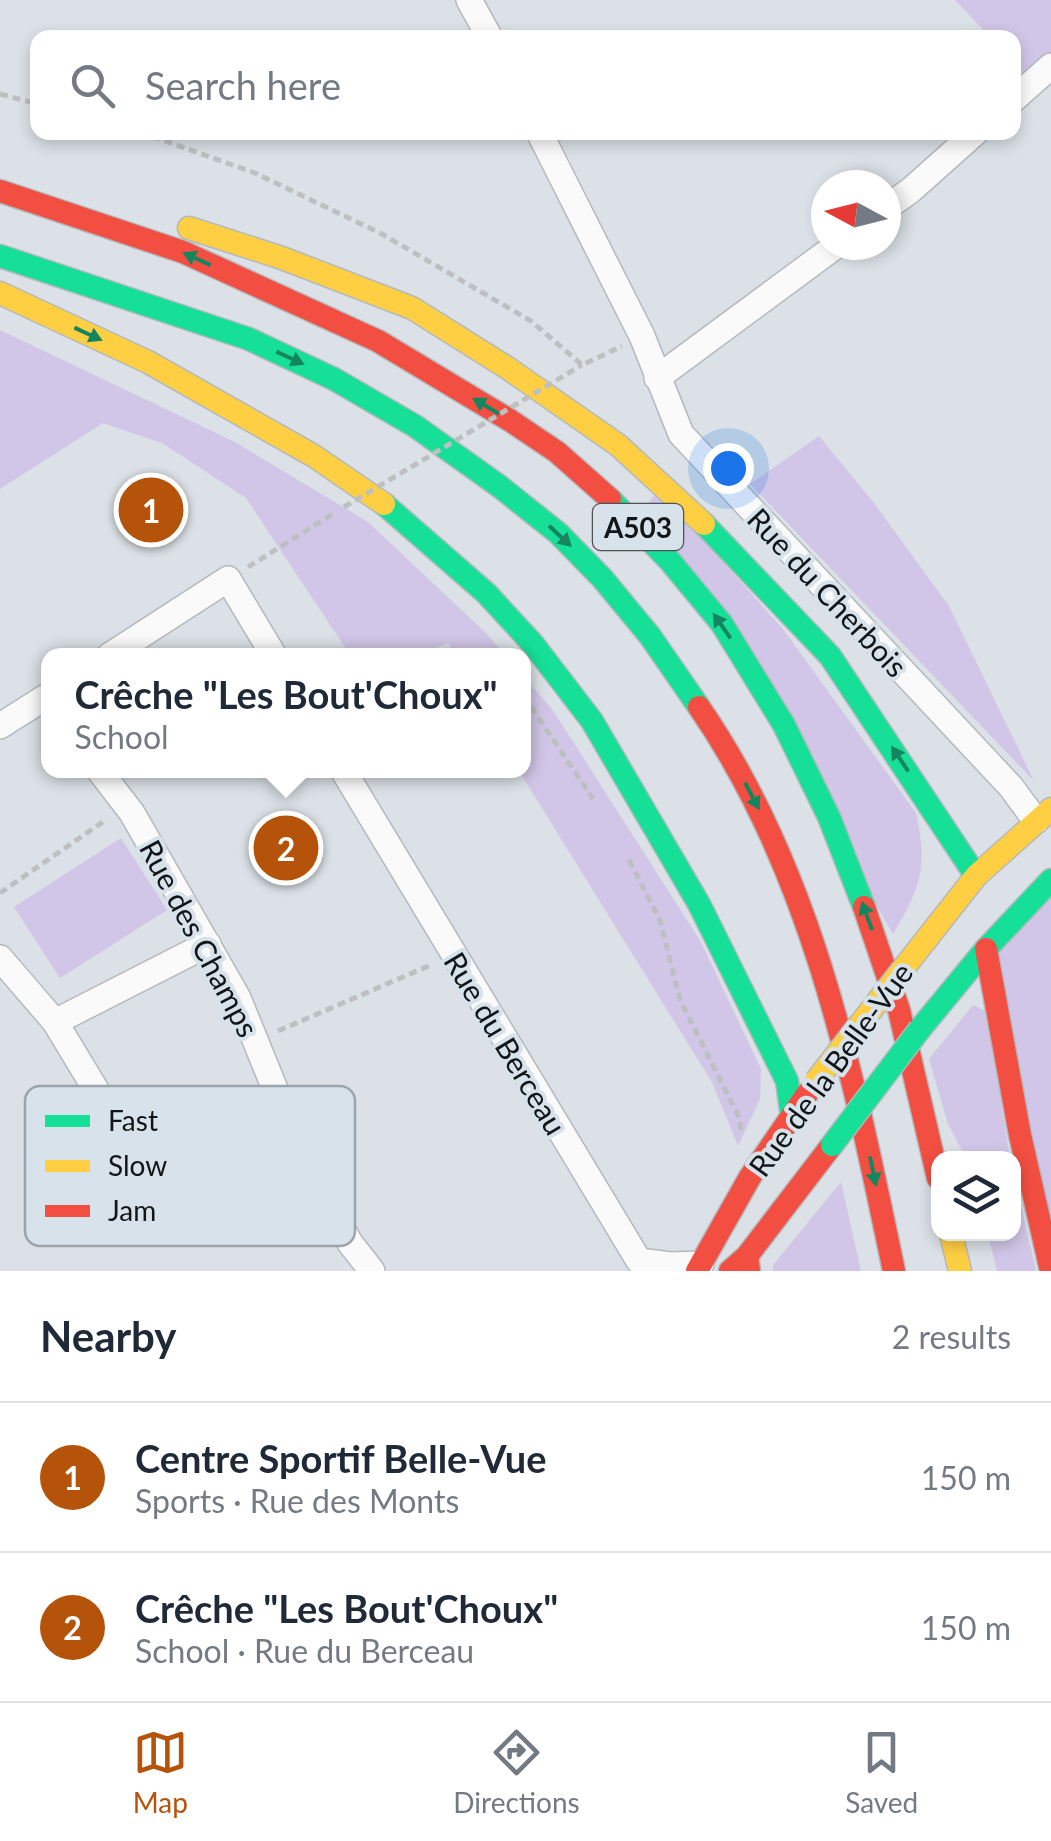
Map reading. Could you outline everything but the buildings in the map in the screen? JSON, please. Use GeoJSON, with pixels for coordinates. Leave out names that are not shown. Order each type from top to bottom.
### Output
{"type":"FeatureCollection","features":[{"type":"Feature","properties":{"kind":"main road","name":"A503"},"geometry":{"type":"LineString","coordinates":[[0,191],[183,252],[378,341],[512,421],[556,452],[615,504],[670,561],[722,624],[784,725],[829,817],[867,915],[899,1010],[932,1151]]}},
{"type":"Feature","properties":{"kind":"main road"},"geometry":{"type":"LineString","coordinates":[[169,222],[282,258],[412,308],[508,369],[618,444],[722,542],[830,656],[976,876],[1020,1135],[1050,1271]]}},
{"type":"Feature","properties":{"kind":"main road"},"geometry":{"type":"LineString","coordinates":[[0,244],[24,263]]}},
{"type":"Feature","properties":{"kind":"main road","name":"A503"},"geometry":{"type":"LineString","coordinates":[[0,256],[249,339],[334,379],[415,426],[499,486],[558,532],[602,578],[650,636],[721,738],[757,803],[796,892],[828,985],[894,1271]]}},
{"type":"Feature","properties":{"kind":"main road"},"geometry":{"type":"LineString","coordinates":[[0,292],[148,362],[314,456],[395,512],[486,593],[534,644],[592,721],[699,904],[813,1137]]}},
{"type":"Feature","properties":{"kind":"main road"},"geometry":{"type":"LineString","coordinates":[[1044,815],[1051,848]]}},
{"type":"Feature","properties":{"kind":"main road","name":"Rue de la Belle-Vue"},"geometry":{"type":"LineString","coordinates":[[742,1266],[813,1137],[816,1081],[976,876],[1044,815]]}},
{"type":"Feature","properties":{"kind":"main road","name":"Rue de la Belle-Vue"},"geometry":{"type":"LineString","coordinates":[[699,1268],[746,1185],[813,1137],[920,1029],[986,948],[1051,880]]}},
{"type":"Feature","properties":{"kind":"main road"},"geometry":{"type":"LineString","coordinates":[[742,1266],[746,1185]]}},
{"type":"Feature","properties":{"kind":"main road"},"geometry":{"type":"LineString","coordinates":[[953,1241],[960,1271]]}},
{"type":"Feature","properties":{"kind":"street"},"geometry":{"type":"LineString","coordinates":[[478,3],[487,30]]}},
{"type":"Feature","properties":{"kind":"street"},"geometry":{"type":"LineString","coordinates":[[1021,93],[1051,66]]}},
{"type":"Feature","properties":{"kind":"street","name":"Rue du Cherbois"},"geometry":{"type":"LineString","coordinates":[[543,140],[642,336],[681,434],[1011,788],[1044,815]]}},
{"type":"Feature","properties":{"kind":"street"},"geometry":{"type":"LineString","coordinates":[[901,197],[967,140]]}},
{"type":"Feature","properties":{"kind":"street"},"geometry":{"type":"LineString","coordinates":[[658,378],[817,260]]}},
{"type":"Feature","properties":{"kind":"street"},"geometry":{"type":"LineString","coordinates":[[122,648],[228,579],[269,648]]}},
{"type":"Feature","properties":{"kind":"street"},"geometry":{"type":"LineString","coordinates":[[0,726],[41,702]]}},
{"type":"Feature","properties":{"kind":"street","name":"Rue des Champs"},"geometry":{"type":"LineString","coordinates":[[106,778],[238,998],[274,1086]]}},
{"type":"Feature","properties":{"kind":"street","name":"Rue du Berceau"},"geometry":{"type":"LineString","coordinates":[[348,778],[626,1242],[639,1260],[699,1268]]}},
{"type":"Feature","properties":{"kind":"street"},"geometry":{"type":"LineString","coordinates":[[55,1022],[208,944]]}},
{"type":"Feature","properties":{"kind":"street"},"geometry":{"type":"LineString","coordinates":[[0,958],[55,1022],[93,1086]]}},
{"type":"Feature","properties":{"kind":"street","name":"Rue des Champs"},"geometry":{"type":"LineString","coordinates":[[352,1246],[372,1271]]}},
{"type":"Feature","properties":{"kind":"path"},"geometry":{"type":"LineString","coordinates":[[0,94],[30,102]]}},
{"type":"Feature","properties":{"kind":"path"},"geometry":{"type":"LineString","coordinates":[[163,140],[255,172],[382,234],[531,321],[582,365]]}},
{"type":"Feature","properties":{"kind":"path"},"geometry":{"type":"LineString","coordinates":[[228,579],[582,365],[642,336]]}},
{"type":"Feature","properties":{"kind":"path"},"geometry":{"type":"LineString","coordinates":[[344,508],[356,518]]}},
{"type":"Feature","properties":{"kind":"path"},"geometry":{"type":"LineString","coordinates":[[531,706],[593,798]]}},
{"type":"Feature","properties":{"kind":"path"},"geometry":{"type":"LineString","coordinates":[[0,893],[126,806]]}},
{"type":"Feature","properties":{"kind":"path"},"geometry":{"type":"LineString","coordinates":[[629,859],[660,920],[680,1000],[738,1114],[746,1185]]}},
{"type":"Feature","properties":{"kind":"path"},"geometry":{"type":"LineString","coordinates":[[255,1040],[412,972]]}},
{"type":"Feature","properties":{"kind":"shaded area"},"geometry":{"type":"Polygon","coordinates":[[[955,0],[1051,0],[1051,66],[1031,83],[1021,72],[1021,30],[983,30],[955,0]]]}},
{"type":"Feature","properties":{"kind":"shaded area"},"geometry":{"type":"Polygon","coordinates":[[[0,330],[235,442],[368,522],[499,648],[451,648],[448,643],[436,648],[345,648],[246,498],[162,443],[103,423],[0,489],[0,330]]]}},
{"type":"Feature","properties":{"kind":"shaded area"},"geometry":{"type":"Polygon","coordinates":[[[819,436],[949,606],[1034,781],[750,484],[819,436]]]}},
{"type":"Feature","properties":{"kind":"shaded area"},"geometry":{"type":"Polygon","coordinates":[[[658,490],[783,629],[916,813],[921,848],[919,876],[893,934],[645,508],[658,490]]]}},
{"type":"Feature","properties":{"kind":"shaded area"},"geometry":{"type":"Polygon","coordinates":[[[531,685],[552,709],[701,942],[761,1069],[760,1099],[738,1146],[713,1084],[523,778],[531,778],[531,685]]]}},
{"type":"Feature","properties":{"kind":"shaded area"},"geometry":{"type":"Polygon","coordinates":[[[121,838],[167,910],[60,978],[14,907],[121,838]]]}},
{"type":"Feature","properties":{"kind":"shaded area"},"geometry":{"type":"Polygon","coordinates":[[[1051,880],[1051,1271],[987,949],[1051,880]]]}},
{"type":"Feature","properties":{"kind":"shaded area"},"geometry":{"type":"Polygon","coordinates":[[[973,1005],[987,1012],[1009,1151],[962,1151],[948,1124],[929,1059],[973,1005]]]}},
{"type":"Feature","properties":{"kind":"shaded area"},"geometry":{"type":"Polygon","coordinates":[[[841,1182],[861,1271],[773,1271],[773,1265],[841,1182]]]}},
{"type":"Feature","properties":{"kind":"shaded area"},"geometry":{"type":"Polygon","coordinates":[[[1021,1206],[1036,1271],[997,1271],[990,1241],[1021,1241],[1021,1206]]]}},
{"type":"Feature","properties":{"kind":"traffic: fast"},"geometry":{"type":"LineString","coordinates":[[0,256],[249,339],[334,379],[415,426],[558,533],[650,636],[699,707]]}},
{"type":"Feature","properties":{"kind":"traffic: fast"},"geometry":{"type":"LineString","coordinates":[[610,499],[670,561],[722,624],[784,725],[829,817],[864,907]]}},
{"type":"Feature","properties":{"kind":"traffic: fast"},"geometry":{"type":"LineString","coordinates":[[384,504],[486,593],[533,644],[592,721],[699,904],[787,1081],[792,1117]]}},
{"type":"Feature","properties":{"kind":"traffic: fast"},"geometry":{"type":"LineString","coordinates":[[704,524],[830,656],[976,876]]}},
{"type":"Feature","properties":{"kind":"traffic: fast"},"geometry":{"type":"LineString","coordinates":[[920,1029],[986,949],[1051,880]]}},
{"type":"Feature","properties":{"kind":"traffic: fast"},"geometry":{"type":"LineString","coordinates":[[832,1145],[920,1029]]}},
{"type":"Feature","properties":{"kind":"traffic: slow"},"geometry":{"type":"LineString","coordinates":[[189,228],[282,258],[412,308],[618,445],[704,524]]}},
{"type":"Feature","properties":{"kind":"traffic: slow"},"geometry":{"type":"LineString","coordinates":[[0,293],[148,362],[314,456],[384,504]]}},
{"type":"Feature","properties":{"kind":"traffic: slow"},"geometry":{"type":"LineString","coordinates":[[903,969],[976,876],[1051,809]]}},
{"type":"Feature","properties":{"kind":"traffic: slow"},"geometry":{"type":"LineString","coordinates":[[816,1081],[903,969]]}},
{"type":"Feature","properties":{"kind":"traffic: slow"},"geometry":{"type":"LineString","coordinates":[[953,1241],[960,1271]]}},
{"type":"Feature","properties":{"kind":"traffic: jam"},"geometry":{"type":"LineString","coordinates":[[0,191],[183,252],[378,341],[557,452],[610,499]]}},
{"type":"Feature","properties":{"kind":"traffic: jam"},"geometry":{"type":"LineString","coordinates":[[699,707],[739,771],[800,907],[845,1051],[894,1271]]}},
{"type":"Feature","properties":{"kind":"traffic: jam"},"geometry":{"type":"LineString","coordinates":[[864,907],[899,1010],[932,1151]]}},
{"type":"Feature","properties":{"kind":"traffic: jam"},"geometry":{"type":"LineString","coordinates":[[986,949],[1020,1135],[1051,1271]]}},
{"type":"Feature","properties":{"kind":"traffic: jam"},"geometry":{"type":"LineString","coordinates":[[697,1271],[750,1177],[807,1094]]}},
{"type":"Feature","properties":{"kind":"traffic: jam"},"geometry":{"type":"LineString","coordinates":[[730,1271],[747,1256],[832,1145]]}},
{"type":"Feature","properties":{"kind":"traffic: jam"},"geometry":{"type":"LineString","coordinates":[[747,1256],[749,1271]]}},
{"type":"Feature","properties":{"kind":"place","name":"Centre Sportif Belle-Vue"},"geometry":{"type":"Point","coordinates":[151,510]}},
{"type":"Feature","properties":{"kind":"place","name":"Crêche \"Les Bout'Choux\""},"geometry":{"type":"Point","coordinates":[286,848]}}]}
